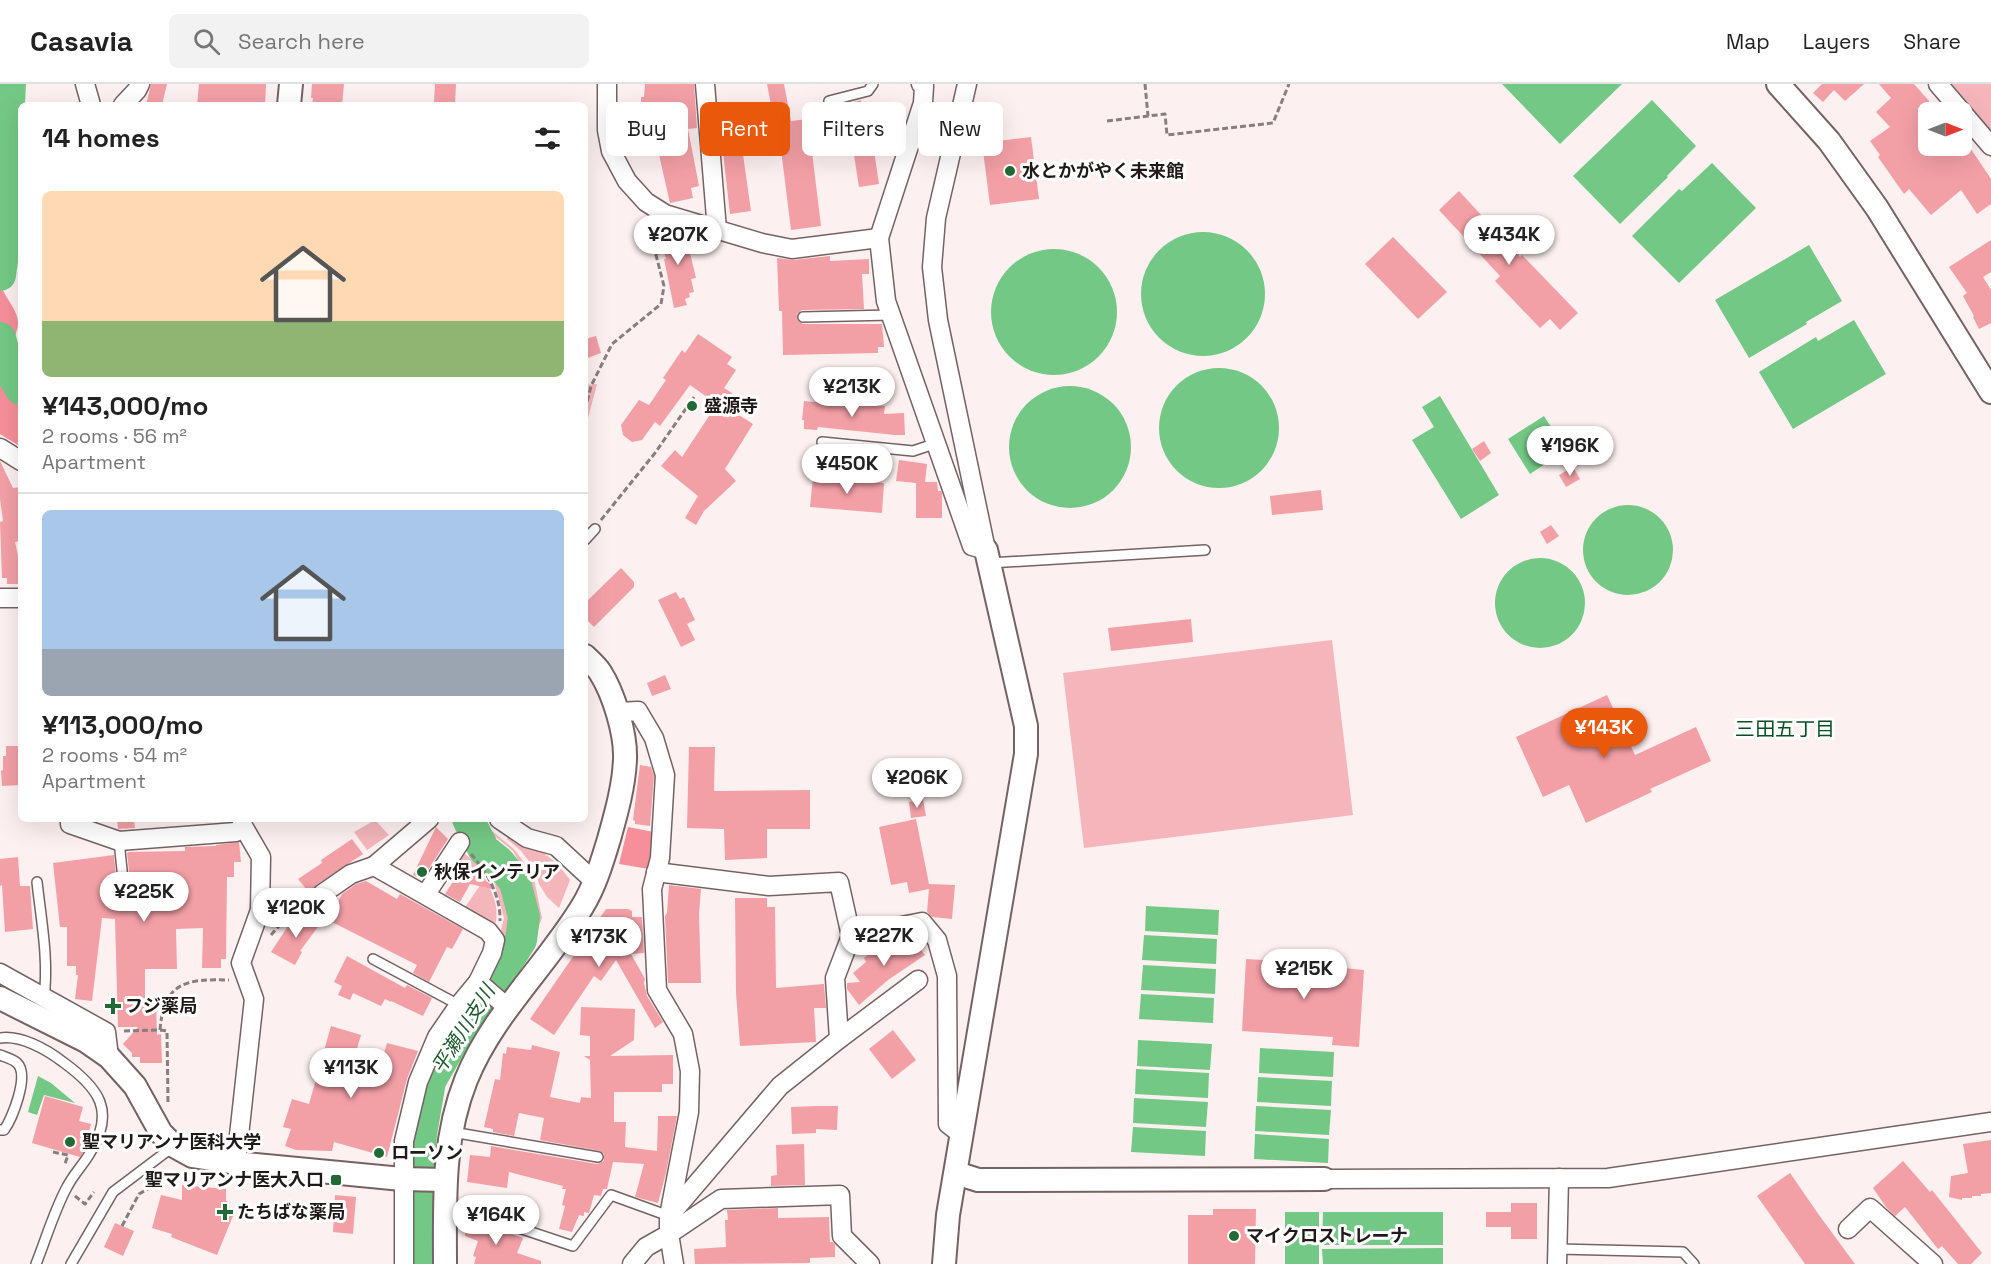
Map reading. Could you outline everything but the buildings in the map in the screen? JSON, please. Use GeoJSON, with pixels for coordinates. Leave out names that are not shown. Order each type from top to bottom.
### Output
{"type":"FeatureCollection","features":[{"type":"Feature","properties":{"kind":"street"},"geometry":{"type":"LineString","coordinates":[[86,84],[89,102]]}},
{"type":"Feature","properties":{"kind":"street"},"geometry":{"type":"LineString","coordinates":[[126,102],[140,84]]}},
{"type":"Feature","properties":{"kind":"street"},"geometry":{"type":"LineString","coordinates":[[289,102],[291,84]]}},
{"type":"Feature","properties":{"kind":"street"},"geometry":{"type":"LineString","coordinates":[[607,84],[607,130],[611,151],[627,181],[646,202],[665,214],[762,243],[792,249],[879,238]]}},
{"type":"Feature","properties":{"kind":"street"},"geometry":{"type":"LineString","coordinates":[[705,84],[717,230]]}},
{"type":"Feature","properties":{"kind":"street"},"geometry":{"type":"LineString","coordinates":[[921,84],[924,86],[923,103],[879,238],[886,301],[972,546],[987,556]]}},
{"type":"Feature","properties":{"kind":"street"},"geometry":{"type":"LineString","coordinates":[[944,1264],[948,1215],[1026,754],[1026,726],[987,556],[938,320],[933,267],[936,218],[967,84]]}},
{"type":"Feature","properties":{"kind":"street"},"geometry":{"type":"LineString","coordinates":[[1778,84],[1829,141],[1877,208],[1985,369],[1991,392]]}},
{"type":"Feature","properties":{"kind":"street"},"geometry":{"type":"LineString","coordinates":[[1938,84],[1991,146]]}},
{"type":"Feature","properties":{"kind":"street"},"geometry":{"type":"LineString","coordinates":[[0,448],[18,459]]}},
{"type":"Feature","properties":{"kind":"street"},"geometry":{"type":"LineString","coordinates":[[0,598],[18,598]]}},
{"type":"Feature","properties":{"kind":"street"},"geometry":{"type":"LineString","coordinates":[[445,1264],[445,1203],[422,1179],[404,1141],[418,1082],[431,1048],[459,1005],[490,993],[557,944],[595,882],[615,814],[625,758],[621,719],[600,672],[588,659]]}},
{"type":"Feature","properties":{"kind":"street"},"geometry":{"type":"LineString","coordinates":[[617,712],[638,711],[654,738],[665,775],[660,858],[652,889],[657,990],[683,1034],[690,1071],[689,1112],[669,1225],[674,1264]]}},
{"type":"Feature","properties":{"kind":"street"},"geometry":{"type":"LineString","coordinates":[[70,822],[70,824],[119,840],[236,832],[242,822]]}},
{"type":"Feature","properties":{"kind":"street"},"geometry":{"type":"LineString","coordinates":[[236,1163],[254,999],[241,963],[260,910],[261,857],[242,822]]}},
{"type":"Feature","properties":{"kind":"street"},"geometry":{"type":"LineString","coordinates":[[322,894],[351,874],[374,866],[425,822]]}},
{"type":"Feature","properties":{"kind":"street"},"geometry":{"type":"LineString","coordinates":[[503,822],[527,838],[556,846],[595,882]]}},
{"type":"Feature","properties":{"kind":"street"},"geometry":{"type":"LineString","coordinates":[[426,894],[460,842]]}},
{"type":"Feature","properties":{"kind":"street"},"geometry":{"type":"LineString","coordinates":[[374,866],[488,931],[495,940],[490,993],[480,1051],[466,1079],[450,1131],[422,1179],[404,1264]]}},
{"type":"Feature","properties":{"kind":"street"},"geometry":{"type":"LineString","coordinates":[[656,872],[769,886],[839,882],[851,936],[835,978],[839,1039]]}},
{"type":"Feature","properties":{"kind":"street"},"geometry":{"type":"LineString","coordinates":[[851,936],[922,922],[937,940],[947,976],[948,1124],[962,1135]]}},
{"type":"Feature","properties":{"kind":"street"},"geometry":{"type":"LineString","coordinates":[[0,973],[106,1032],[109,1057]]}},
{"type":"Feature","properties":{"kind":"street"},"geometry":{"type":"LineString","coordinates":[[632,1264],[669,1225],[780,1086],[918,980]]}},
{"type":"Feature","properties":{"kind":"street"},"geometry":{"type":"LineString","coordinates":[[0,998],[86,1041],[109,1057],[135,1086],[160,1133],[174,1146],[192,1156],[236,1163],[422,1179]]}},
{"type":"Feature","properties":{"kind":"street"},"geometry":{"type":"LineString","coordinates":[[956,1173],[978,1180],[1608,1178],[1991,1122]]}},
{"type":"Feature","properties":{"kind":"street"},"geometry":{"type":"LineString","coordinates":[[1557,1257],[1559,1178]]}},
{"type":"Feature","properties":{"kind":"street"},"geometry":{"type":"LineString","coordinates":[[669,1225],[721,1198],[840,1196],[842,1236],[870,1264]]}},
{"type":"Feature","properties":{"kind":"street"},"geometry":{"type":"LineString","coordinates":[[1848,1229],[1870,1208],[1933,1264]]}},
{"type":"Feature","properties":{"kind":"lane"},"geometry":{"type":"LineString","coordinates":[[829,101],[868,91],[873,84]]}},
{"type":"Feature","properties":{"kind":"lane"},"geometry":{"type":"LineString","coordinates":[[803,317],[891,315]]}},
{"type":"Feature","properties":{"kind":"lane"},"geometry":{"type":"LineString","coordinates":[[822,442],[913,451],[937,443]]}},
{"type":"Feature","properties":{"kind":"lane"},"geometry":{"type":"LineString","coordinates":[[588,537],[595,529]]}},
{"type":"Feature","properties":{"kind":"lane"},"geometry":{"type":"LineString","coordinates":[[987,556],[1205,550]]}},
{"type":"Feature","properties":{"kind":"lane"},"geometry":{"type":"LineString","coordinates":[[119,840],[125,899]]}},
{"type":"Feature","properties":{"kind":"lane"},"geometry":{"type":"LineString","coordinates":[[37,882],[44,950],[46,985],[44,998]]}},
{"type":"Feature","properties":{"kind":"lane"},"geometry":{"type":"LineString","coordinates":[[373,959],[459,1005]]}},
{"type":"Feature","properties":{"kind":"lane"},"geometry":{"type":"LineString","coordinates":[[0,1038],[7,1037],[31,1043],[62,1061],[85,1080],[103,1109],[104,1118],[91,1152],[67,1186],[36,1264]]}},
{"type":"Feature","properties":{"kind":"lane"},"geometry":{"type":"LineString","coordinates":[[0,1055],[17,1063],[22,1070],[22,1079],[11,1120],[4,1130],[0,1130]]}},
{"type":"Feature","properties":{"kind":"lane"},"geometry":{"type":"LineString","coordinates":[[450,1131],[598,1157]]}},
{"type":"Feature","properties":{"kind":"lane"},"geometry":{"type":"LineString","coordinates":[[71,1264],[113,1192],[174,1146]]}},
{"type":"Feature","properties":{"kind":"lane"},"geometry":{"type":"LineString","coordinates":[[445,1203],[573,1246],[611,1196],[669,1225]]}},
{"type":"Feature","properties":{"kind":"lane"},"geometry":{"type":"LineString","coordinates":[[1557,1257],[1683,1252],[1694,1264]]}},
{"type":"Feature","properties":{"kind":"path"},"geometry":{"type":"LineString","coordinates":[[1146,84],[1148,116]]}},
{"type":"Feature","properties":{"kind":"path"},"geometry":{"type":"LineString","coordinates":[[1107,121],[1165,114],[1167,135],[1273,123],[1289,84]]}},
{"type":"Feature","properties":{"kind":"path"},"geometry":{"type":"LineString","coordinates":[[588,398],[591,386],[612,344],[661,304],[664,286],[645,215],[646,202]]}},
{"type":"Feature","properties":{"kind":"path"},"geometry":{"type":"LineString","coordinates":[[595,529],[655,453],[694,397]]}},
{"type":"Feature","properties":{"kind":"path"},"geometry":{"type":"LineString","coordinates":[[489,879],[498,903],[500,923]]}},
{"type":"Feature","properties":{"kind":"path"},"geometry":{"type":"LineString","coordinates":[[269,938],[295,908],[322,894]]}},
{"type":"Feature","properties":{"kind":"path"},"geometry":{"type":"LineString","coordinates":[[160,1030],[161,1011],[172,993],[187,982],[247,981]]}},
{"type":"Feature","properties":{"kind":"path"},"geometry":{"type":"LineString","coordinates":[[106,1032],[167,1031],[168,1107]]}},
{"type":"Feature","properties":{"kind":"path"},"geometry":{"type":"LineString","coordinates":[[53,1152],[68,1155],[64,1168]]}},
{"type":"Feature","properties":{"kind":"path"},"geometry":{"type":"LineString","coordinates":[[70,1193],[85,1204],[94,1192]]}},
{"type":"Feature","properties":{"kind":"shaded area"},"geometry":{"type":"Polygon","coordinates":[[[0,84],[16,84],[20,102],[18,102],[18,128],[0,143],[0,84]]]}},
{"type":"Feature","properties":{"kind":"shaded area"},"geometry":{"type":"Polygon","coordinates":[[[1502,84],[1622,84],[1560,144],[1502,84]]]}},
{"type":"Feature","properties":{"kind":"shaded area"},"geometry":{"type":"Polygon","coordinates":[[[1949,84],[1991,84],[1991,133],[1972,111],[1972,102],[1964,102],[1949,84]]]}},
{"type":"Feature","properties":{"kind":"shaded area"},"geometry":{"type":"Polygon","coordinates":[[[1652,100],[1696,146],[1620,224],[1573,176],[1652,100]]]}},
{"type":"Feature","properties":{"kind":"shaded area"},"geometry":{"type":"Polygon","coordinates":[[[1712,163],[1756,208],[1679,283],[1632,236],[1679,189],[1682,191],[1712,163]]]}},
{"type":"Feature","properties":{"kind":"shaded area"},"geometry":{"type":"Polygon","coordinates":[[[1203,232],[1227,237],[1238,242],[1247,250],[1255,259],[1260,270],[1265,294],[1260,318],[1255,329],[1247,338],[1238,346],[1227,351],[1203,356],[1179,351],[1168,346],[1159,338],[1151,329],[1146,318],[1141,294],[1146,270],[1151,259],[1159,250],[1168,242],[1179,237],[1203,232]]]}},
{"type":"Feature","properties":{"kind":"shaded area"},"geometry":{"type":"Polygon","coordinates":[[[1809,245],[1842,301],[1749,358],[1715,300],[1809,245]]]}},
{"type":"Feature","properties":{"kind":"shaded area"},"geometry":{"type":"Polygon","coordinates":[[[1054,249],[1078,254],[1098,268],[1112,288],[1117,312],[1112,336],[1098,356],[1078,370],[1054,375],[1030,370],[1010,356],[996,336],[991,312],[996,288],[1010,268],[1030,254],[1054,249]]]}},
{"type":"Feature","properties":{"kind":"shaded area"},"geometry":{"type":"Polygon","coordinates":[[[0,281],[18,321],[15,343],[18,362],[18,445],[0,434],[0,281]]]}},
{"type":"Feature","properties":{"kind":"shaded area"},"geometry":{"type":"Polygon","coordinates":[[[1854,320],[1886,374],[1793,429],[1759,372],[1816,337],[1818,341],[1854,320]]]}},
{"type":"Feature","properties":{"kind":"shaded area"},"geometry":{"type":"Polygon","coordinates":[[[1219,368],[1242,373],[1261,386],[1274,405],[1279,428],[1274,451],[1261,470],[1242,483],[1219,488],[1196,483],[1177,470],[1164,451],[1159,428],[1164,405],[1177,386],[1196,373],[1219,368]]]}},
{"type":"Feature","properties":{"kind":"shaded area"},"geometry":{"type":"Polygon","coordinates":[[[597,384],[588,418],[588,385],[597,384]]]}},
{"type":"Feature","properties":{"kind":"shaded area"},"geometry":{"type":"Polygon","coordinates":[[[1070,386],[1093,391],[1104,396],[1113,404],[1121,413],[1126,424],[1131,447],[1126,470],[1121,481],[1113,490],[1104,498],[1093,503],[1070,508],[1047,503],[1036,498],[1027,490],[1019,481],[1014,470],[1009,447],[1014,424],[1019,413],[1027,404],[1036,396],[1047,391],[1070,386]]]}},
{"type":"Feature","properties":{"kind":"shaded area"},"geometry":{"type":"Polygon","coordinates":[[[1440,396],[1499,495],[1461,519],[1412,440],[1434,427],[1422,407],[1440,396]]]}},
{"type":"Feature","properties":{"kind":"shaded area"},"geometry":{"type":"Polygon","coordinates":[[[1544,416],[1566,450],[1530,474],[1508,439],[1544,416]]]}},
{"type":"Feature","properties":{"kind":"shaded area"},"geometry":{"type":"Polygon","coordinates":[[[1628,505],[1645,509],[1660,518],[1669,533],[1673,550],[1669,567],[1660,582],[1645,591],[1628,595],[1611,591],[1596,582],[1587,567],[1583,550],[1587,533],[1596,518],[1611,509],[1628,505]]]}},
{"type":"Feature","properties":{"kind":"shaded area"},"geometry":{"type":"Polygon","coordinates":[[[1540,558],[1557,562],[1572,571],[1581,586],[1585,603],[1581,620],[1572,635],[1557,644],[1540,648],[1523,644],[1508,635],[1499,620],[1495,603],[1499,586],[1508,571],[1523,562],[1540,558]]]}},
{"type":"Feature","properties":{"kind":"shaded area"},"geometry":{"type":"Polygon","coordinates":[[[1332,640],[1353,815],[1084,848],[1063,673],[1332,640]]]}},
{"type":"Feature","properties":{"kind":"shaded area"},"geometry":{"type":"Polygon","coordinates":[[[372,822],[377,822],[389,835],[367,850],[354,832],[372,822]]]}},
{"type":"Feature","properties":{"kind":"shaded area"},"geometry":{"type":"Polygon","coordinates":[[[478,822],[480,822],[514,849],[533,874],[542,918],[534,939],[516,962],[515,959],[529,928],[519,882],[525,873],[513,851],[496,837],[488,837],[479,828],[478,822]]]}},
{"type":"Feature","properties":{"kind":"shaded area"},"geometry":{"type":"Polygon","coordinates":[[[628,827],[659,833],[649,869],[619,864],[628,827]]]}},
{"type":"Feature","properties":{"kind":"shaded area"},"geometry":{"type":"Polygon","coordinates":[[[454,828],[494,863],[514,896],[520,933],[507,957],[489,979],[504,918],[494,881],[486,866],[454,828]]]}},
{"type":"Feature","properties":{"kind":"shaded area"},"geometry":{"type":"Polygon","coordinates":[[[510,835],[550,858],[570,880],[559,908],[547,897],[539,884],[535,869],[521,851],[507,839],[510,835]]]}},
{"type":"Feature","properties":{"kind":"shaded area"},"geometry":{"type":"Polygon","coordinates":[[[485,838],[502,846],[511,855],[521,871],[517,878],[496,854],[485,838]]]}},
{"type":"Feature","properties":{"kind":"shaded area"},"geometry":{"type":"Polygon","coordinates":[[[461,850],[477,865],[481,876],[453,859],[461,850]]]}},
{"type":"Feature","properties":{"kind":"shaded area"},"geometry":{"type":"Polygon","coordinates":[[[485,878],[496,904],[497,916],[494,931],[464,909],[485,878]]]}},
{"type":"Feature","properties":{"kind":"shaded area"},"geometry":{"type":"Polygon","coordinates":[[[1146,906],[1219,910],[1218,935],[1145,931],[1146,906]]]}},
{"type":"Feature","properties":{"kind":"shaded area"},"geometry":{"type":"Polygon","coordinates":[[[1144,935],[1217,939],[1216,964],[1142,960],[1144,935]]]}},
{"type":"Feature","properties":{"kind":"shaded area"},"geometry":{"type":"Polygon","coordinates":[[[1143,965],[1216,969],[1215,994],[1141,990],[1143,965]]]}},
{"type":"Feature","properties":{"kind":"shaded area"},"geometry":{"type":"Polygon","coordinates":[[[1141,994],[1214,998],[1213,1023],[1139,1019],[1141,994]]]}},
{"type":"Feature","properties":{"kind":"shaded area"},"geometry":{"type":"Polygon","coordinates":[[[1138,1040],[1212,1044],[1210,1070],[1137,1066],[1138,1040]]]}},
{"type":"Feature","properties":{"kind":"shaded area"},"geometry":{"type":"Polygon","coordinates":[[[1260,1048],[1334,1052],[1333,1077],[1259,1073],[1260,1048]]]}},
{"type":"Feature","properties":{"kind":"shaded area"},"geometry":{"type":"Polygon","coordinates":[[[1136,1069],[1209,1073],[1208,1098],[1135,1094],[1136,1069]]]}},
{"type":"Feature","properties":{"kind":"shaded area"},"geometry":{"type":"Polygon","coordinates":[[[38,1076],[51,1083],[75,1103],[44,1095],[37,1115],[28,1112],[38,1076]]]}},
{"type":"Feature","properties":{"kind":"shaded area"},"geometry":{"type":"Polygon","coordinates":[[[1258,1077],[1332,1081],[1331,1106],[1257,1102],[1258,1077]]]}},
{"type":"Feature","properties":{"kind":"shaded area"},"geometry":{"type":"Polygon","coordinates":[[[1134,1098],[1208,1102],[1206,1127],[1133,1123],[1134,1098]]]}},
{"type":"Feature","properties":{"kind":"shaded area"},"geometry":{"type":"Polygon","coordinates":[[[1256,1106],[1331,1110],[1329,1135],[1255,1131],[1256,1106]]]}},
{"type":"Feature","properties":{"kind":"shaded area"},"geometry":{"type":"Polygon","coordinates":[[[1133,1127],[1206,1131],[1205,1156],[1131,1152],[1133,1127]]]}},
{"type":"Feature","properties":{"kind":"shaded area"},"geometry":{"type":"Polygon","coordinates":[[[1255,1134],[1329,1139],[1328,1163],[1254,1159],[1255,1134]]]}},
{"type":"Feature","properties":{"kind":"shaded area"},"geometry":{"type":"Polygon","coordinates":[[[1285,1212],[1319,1212],[1319,1264],[1285,1264],[1285,1212]]]}},
{"type":"Feature","properties":{"kind":"shaded area"},"geometry":{"type":"Polygon","coordinates":[[[1323,1212],[1443,1212],[1443,1245],[1322,1245],[1323,1212]]]}},
{"type":"Feature","properties":{"kind":"shaded area"},"geometry":{"type":"Polygon","coordinates":[[[1443,1248],[1443,1264],[1323,1264],[1322,1249],[1443,1248]]]}},
{"type":"Feature","properties":{"kind":"waterway","name":"平瀬川支川"},"geometry":{"type":"LineString","coordinates":[[0,275],[15,164],[15,143],[9,102],[10,84]]}},
{"type":"Feature","properties":{"kind":"waterway","name":"平瀬川支川"},"geometry":{"type":"LineString","coordinates":[[0,338],[8,368],[18,384]]}},
{"type":"Feature","properties":{"kind":"waterway","name":"平瀬川支川"},"geometry":{"type":"LineString","coordinates":[[419,1264],[418,1178],[421,1134],[430,1081],[453,1041],[521,940],[524,917],[515,882],[499,862],[484,850],[470,822]]}},
{"type":"Feature","properties":{"kind":"place","name":"水とかがやく未来館"},"geometry":{"type":"Point","coordinates":[1010,171]}},
{"type":"Feature","properties":{"kind":"place","name":"盛源寺"},"geometry":{"type":"Point","coordinates":[692,406]}},
{"type":"Feature","properties":{"kind":"place","name":"秋保インテリア"},"geometry":{"type":"Point","coordinates":[422,872]}},
{"type":"Feature","properties":{"kind":"place","name":"フジ薬局"},"geometry":{"type":"Point","coordinates":[113,1006]}},
{"type":"Feature","properties":{"kind":"place","name":"聖マリアンナ医科大学"},"geometry":{"type":"Point","coordinates":[70,1142]}},
{"type":"Feature","properties":{"kind":"place","name":"ローソン"},"geometry":{"type":"Point","coordinates":[379,1153]}},
{"type":"Feature","properties":{"kind":"place","name":"聖マリアンナ医大入口"},"geometry":{"type":"Point","coordinates":[336,1180]}},
{"type":"Feature","properties":{"kind":"place","name":"たちばな薬局"},"geometry":{"type":"Point","coordinates":[225,1212]}},
{"type":"Feature","properties":{"kind":"place","name":"マイクロストレーナ"},"geometry":{"type":"Point","coordinates":[1234,1236]}},
{"type":"Feature","properties":{"kind":"district","name":"三田五丁目"},"geometry":{"type":"Point","coordinates":[1785,729]}}]}
